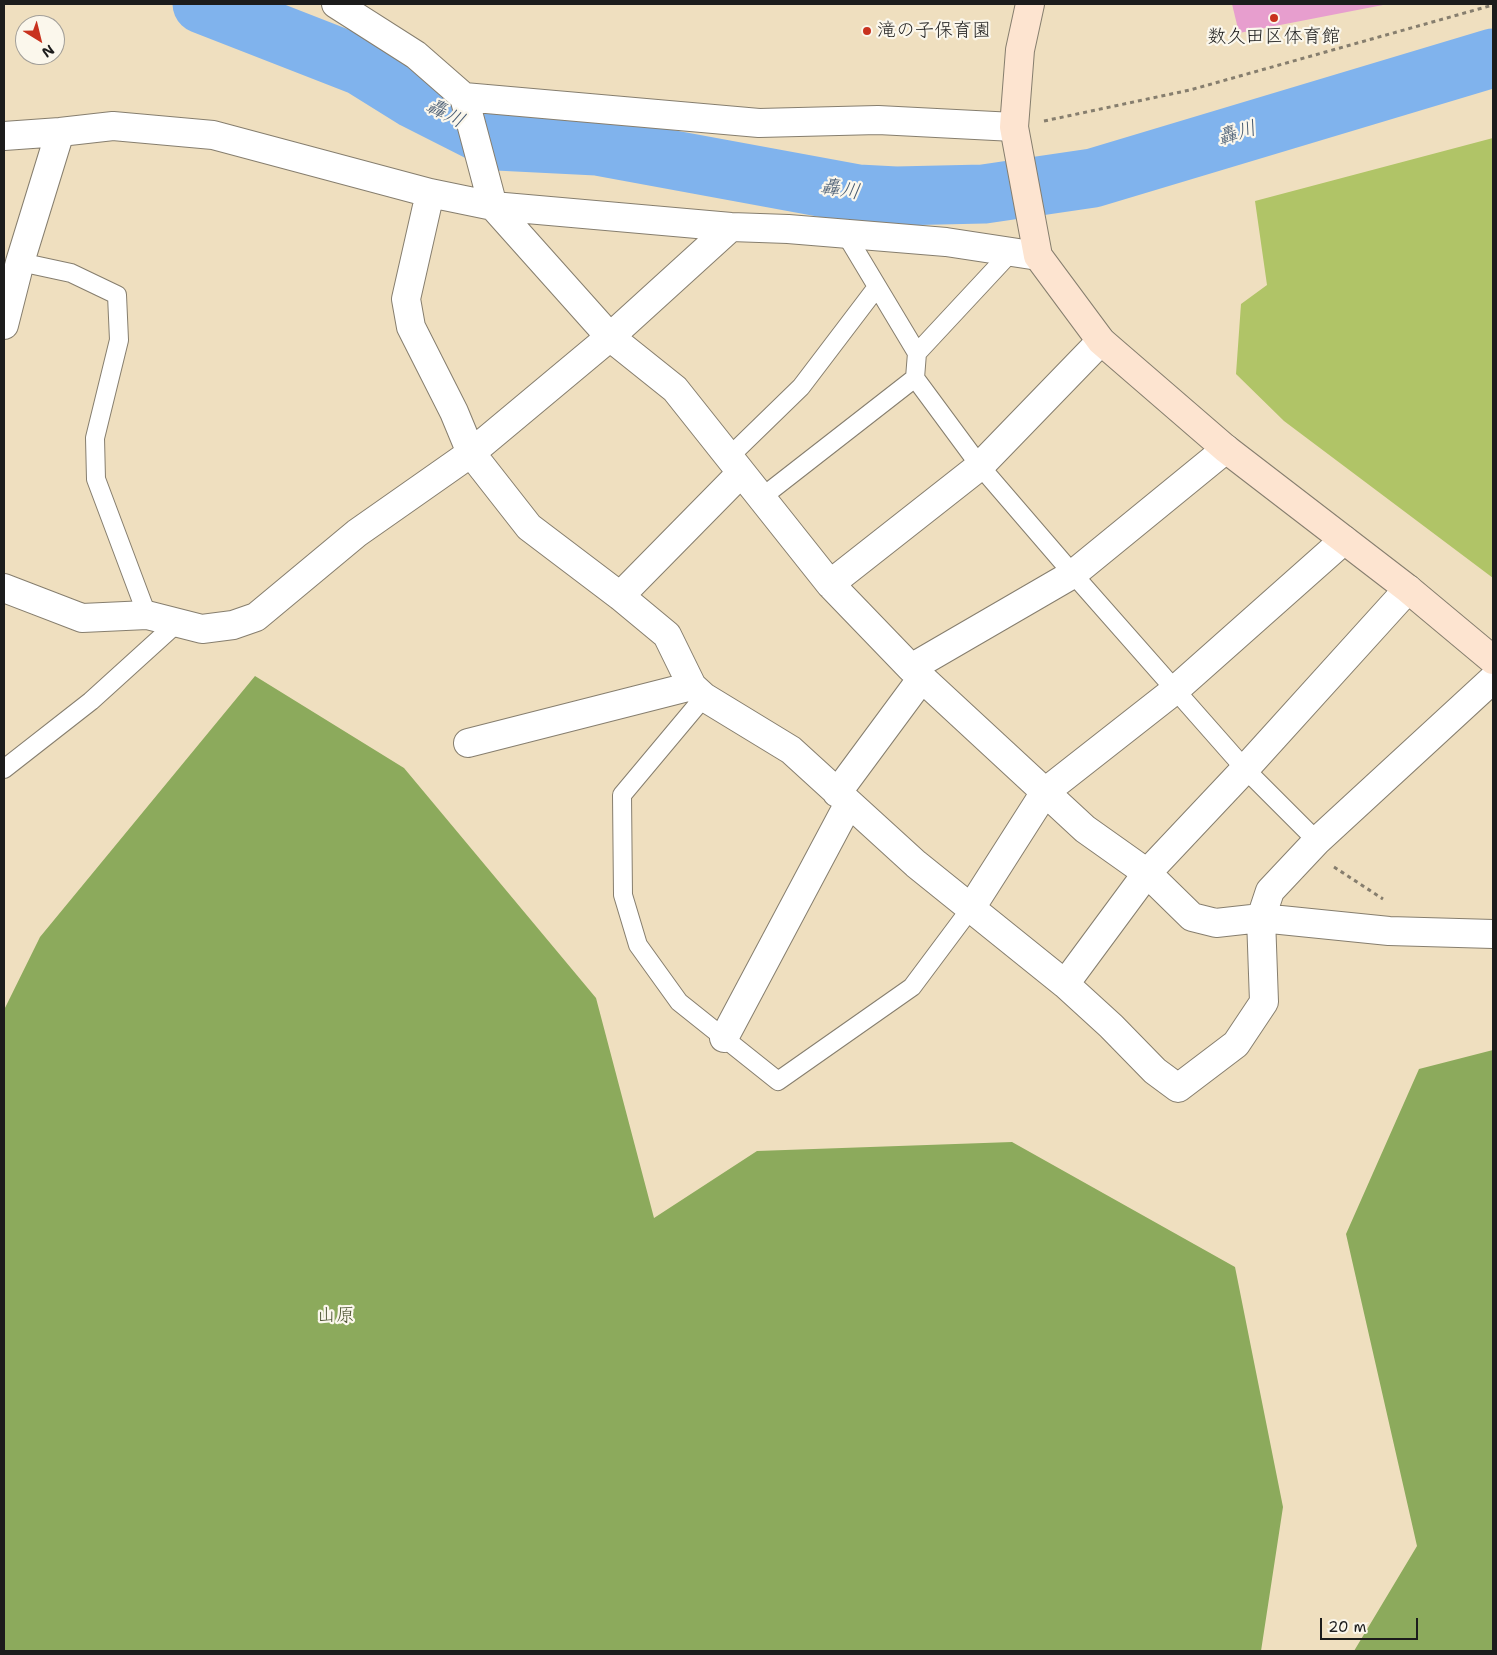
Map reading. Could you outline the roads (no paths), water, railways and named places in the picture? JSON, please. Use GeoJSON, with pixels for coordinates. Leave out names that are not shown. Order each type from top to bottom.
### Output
{"type":"FeatureCollection","features":[{"type":"Feature","properties":{"kind":"street"},"geometry":{"type":"LineString","coordinates":[[336,4],[416,55],[464,97],[493,206],[610,337],[674,389],[830,584],[917,673],[1085,829],[1147,874],[1192,917],[1216,923],[1261,918],[1389,931],[1493,934]]}},
{"type":"Feature","properties":{"kind":"street"},"geometry":{"type":"LineString","coordinates":[[1030,4],[1020,50],[1014,127],[1038,256],[1101,341],[1226,449],[1408,589],[1493,660]]}},
{"type":"Feature","properties":{"kind":"street"},"geometry":{"type":"LineString","coordinates":[[464,97],[759,123],[878,120],[1014,127]]}},
{"type":"Feature","properties":{"kind":"street"},"geometry":{"type":"LineString","coordinates":[[4,136],[113,126],[213,135],[430,193],[493,206],[731,227],[845,233],[946,242],[1038,256]]}},
{"type":"Feature","properties":{"kind":"street"},"geometry":{"type":"LineString","coordinates":[[4,325],[20,262],[60,132]]}},
{"type":"Feature","properties":{"kind":"street"},"geometry":{"type":"LineString","coordinates":[[430,193],[406,299],[411,327],[454,412],[471,453],[528,527],[620,596],[667,636],[698,692],[791,750],[916,864],[1065,984],[1111,1026],[1155,1071],[1178,1088],[1236,1044],[1264,1002],[1261,918],[1270,891],[1312,845],[1493,679]]}},
{"type":"Feature","properties":{"kind":"street"},"geometry":{"type":"LineString","coordinates":[[4,588],[82,618],[146,615],[202,629],[233,625],[256,617],[357,533],[471,453],[610,337],[731,227]]}},
{"type":"Feature","properties":{"kind":"street"},"geometry":{"type":"LineString","coordinates":[[830,584],[980,466],[1101,341]]}},
{"type":"Feature","properties":{"kind":"street"},"geometry":{"type":"LineString","coordinates":[[724,1038],[843,798],[917,673],[1073,574],[1226,449]]}},
{"type":"Feature","properties":{"kind":"street"},"geometry":{"type":"LineString","coordinates":[[620,596],[735,465]]}},
{"type":"Feature","properties":{"kind":"street"},"geometry":{"type":"LineString","coordinates":[[971,908],[1045,792],[1175,690],[1344,540]]}},
{"type":"Feature","properties":{"kind":"street"},"geometry":{"type":"LineString","coordinates":[[1065,984],[1147,874],[1408,589]]}},
{"type":"Feature","properties":{"kind":"street"},"geometry":{"type":"LineString","coordinates":[[468,743],[698,692]]}},
{"type":"Feature","properties":{"kind":"lane"},"geometry":{"type":"LineString","coordinates":[[845,233],[917,353],[915,378],[980,466],[1312,845]]}},
{"type":"Feature","properties":{"kind":"lane"},"geometry":{"type":"LineString","coordinates":[[917,353],[1012,251]]}},
{"type":"Feature","properties":{"kind":"lane"},"geometry":{"type":"LineString","coordinates":[[20,262],[71,273],[117,295],[119,340],[95,438],[96,479],[146,615]]}},
{"type":"Feature","properties":{"kind":"lane"},"geometry":{"type":"LineString","coordinates":[[735,465],[801,387],[877,287]]}},
{"type":"Feature","properties":{"kind":"lane"},"geometry":{"type":"LineString","coordinates":[[761,498],[915,378]]}},
{"type":"Feature","properties":{"kind":"lane"},"geometry":{"type":"LineString","coordinates":[[4,769],[91,701],[177,623]]}},
{"type":"Feature","properties":{"kind":"lane"},"geometry":{"type":"LineString","coordinates":[[698,692],[622,795],[623,895],[638,946],[679,1002],[778,1081],[912,987],[971,908]]}},
{"type":"Feature","properties":{"kind":"waterway","name":"轟川"},"geometry":{"type":"LineString","coordinates":[[202,4],[361,66],[414,99],[497,141],[597,146],[858,194],[896,196],[984,194],[1093,178],[1493,58]]}},
{"type":"Feature","properties":{"kind":"place","name":"数久田区体育館"},"geometry":{"type":"Point","coordinates":[1274,18]}},
{"type":"Feature","properties":{"kind":"place","name":"滝の子保育園"},"geometry":{"type":"Point","coordinates":[867,31]}},
{"type":"Feature","properties":{"kind":"park label","name":"山原"},"geometry":{"type":"Point","coordinates":[336,1316]}}]}
